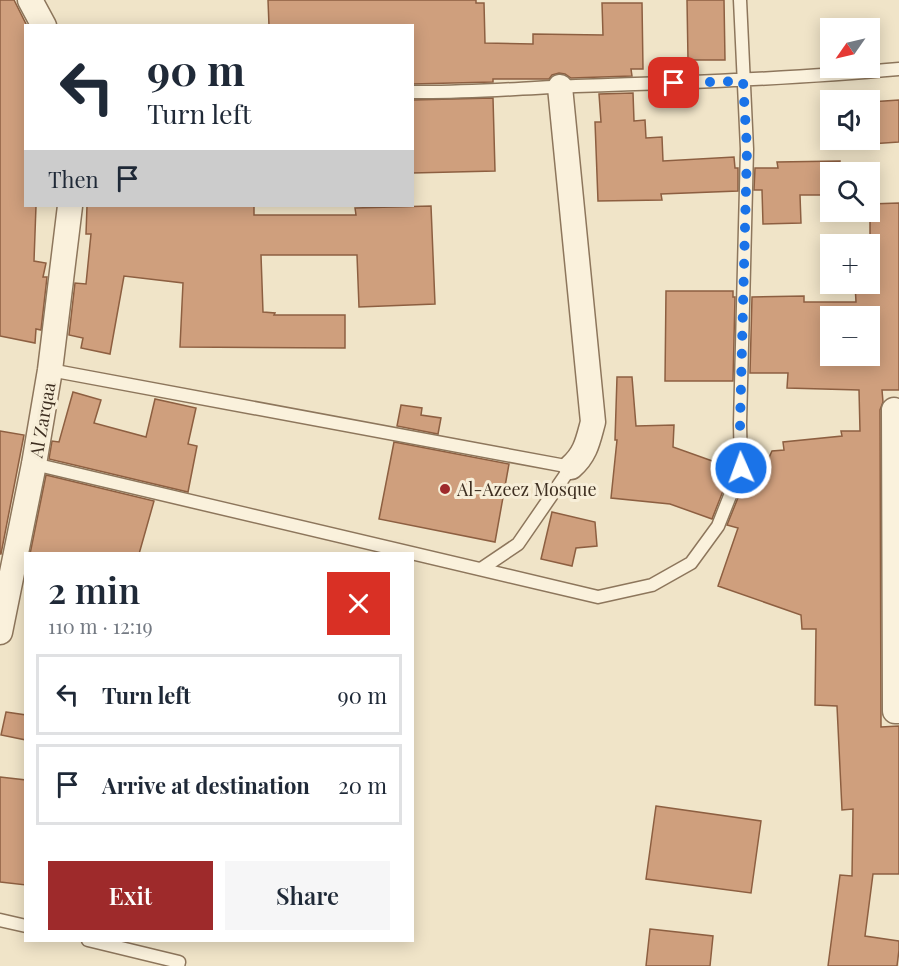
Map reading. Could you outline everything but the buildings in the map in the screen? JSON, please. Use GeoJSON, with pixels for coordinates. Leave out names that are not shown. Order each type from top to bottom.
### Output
{"type":"FeatureCollection","features":[{"type":"Feature","properties":{"kind":"street"},"geometry":{"type":"LineString","coordinates":[[30,0],[43,24]]}},
{"type":"Feature","properties":{"kind":"street"},"geometry":{"type":"LineString","coordinates":[[560,87],[593,422],[587,447],[580,459],[571,467]]}},
{"type":"Feature","properties":{"kind":"street","name":"Al Zarqaa"},"geometry":{"type":"LineString","coordinates":[[0,632],[34,464],[50,370],[70,207]]}},
{"type":"Feature","properties":{"kind":"street"},"geometry":{"type":"LineString","coordinates":[[894,410],[896,711],[899,711]]}},
{"type":"Feature","properties":{"kind":"lane"},"geometry":{"type":"LineString","coordinates":[[414,553],[598,597],[652,585],[691,563],[718,526],[742,466],[740,424],[747,149],[740,0]]}},
{"type":"Feature","properties":{"kind":"lane"},"geometry":{"type":"LineString","coordinates":[[414,92],[456,93],[743,81],[899,69]]}},
{"type":"Feature","properties":{"kind":"lane"},"geometry":{"type":"LineString","coordinates":[[50,370],[571,467],[518,544],[481,569]]}},
{"type":"Feature","properties":{"kind":"lane"},"geometry":{"type":"LineString","coordinates":[[34,464],[409,552]]}},
{"type":"Feature","properties":{"kind":"lane"},"geometry":{"type":"LineString","coordinates":[[0,920],[24,926]]}},
{"type":"Feature","properties":{"kind":"lane"},"geometry":{"type":"LineString","coordinates":[[96,942],[179,962],[178,966]]}},
{"type":"Feature","properties":{"kind":"place","name":"Al-Azeez Mosque"},"geometry":{"type":"Point","coordinates":[445,489]}},
{"type":"Feature","properties":{"kind":"route"},"geometry":{"type":"LineString","coordinates":[[674,83],[743,81],[747,149],[740,424],[741,468]]}}]}
